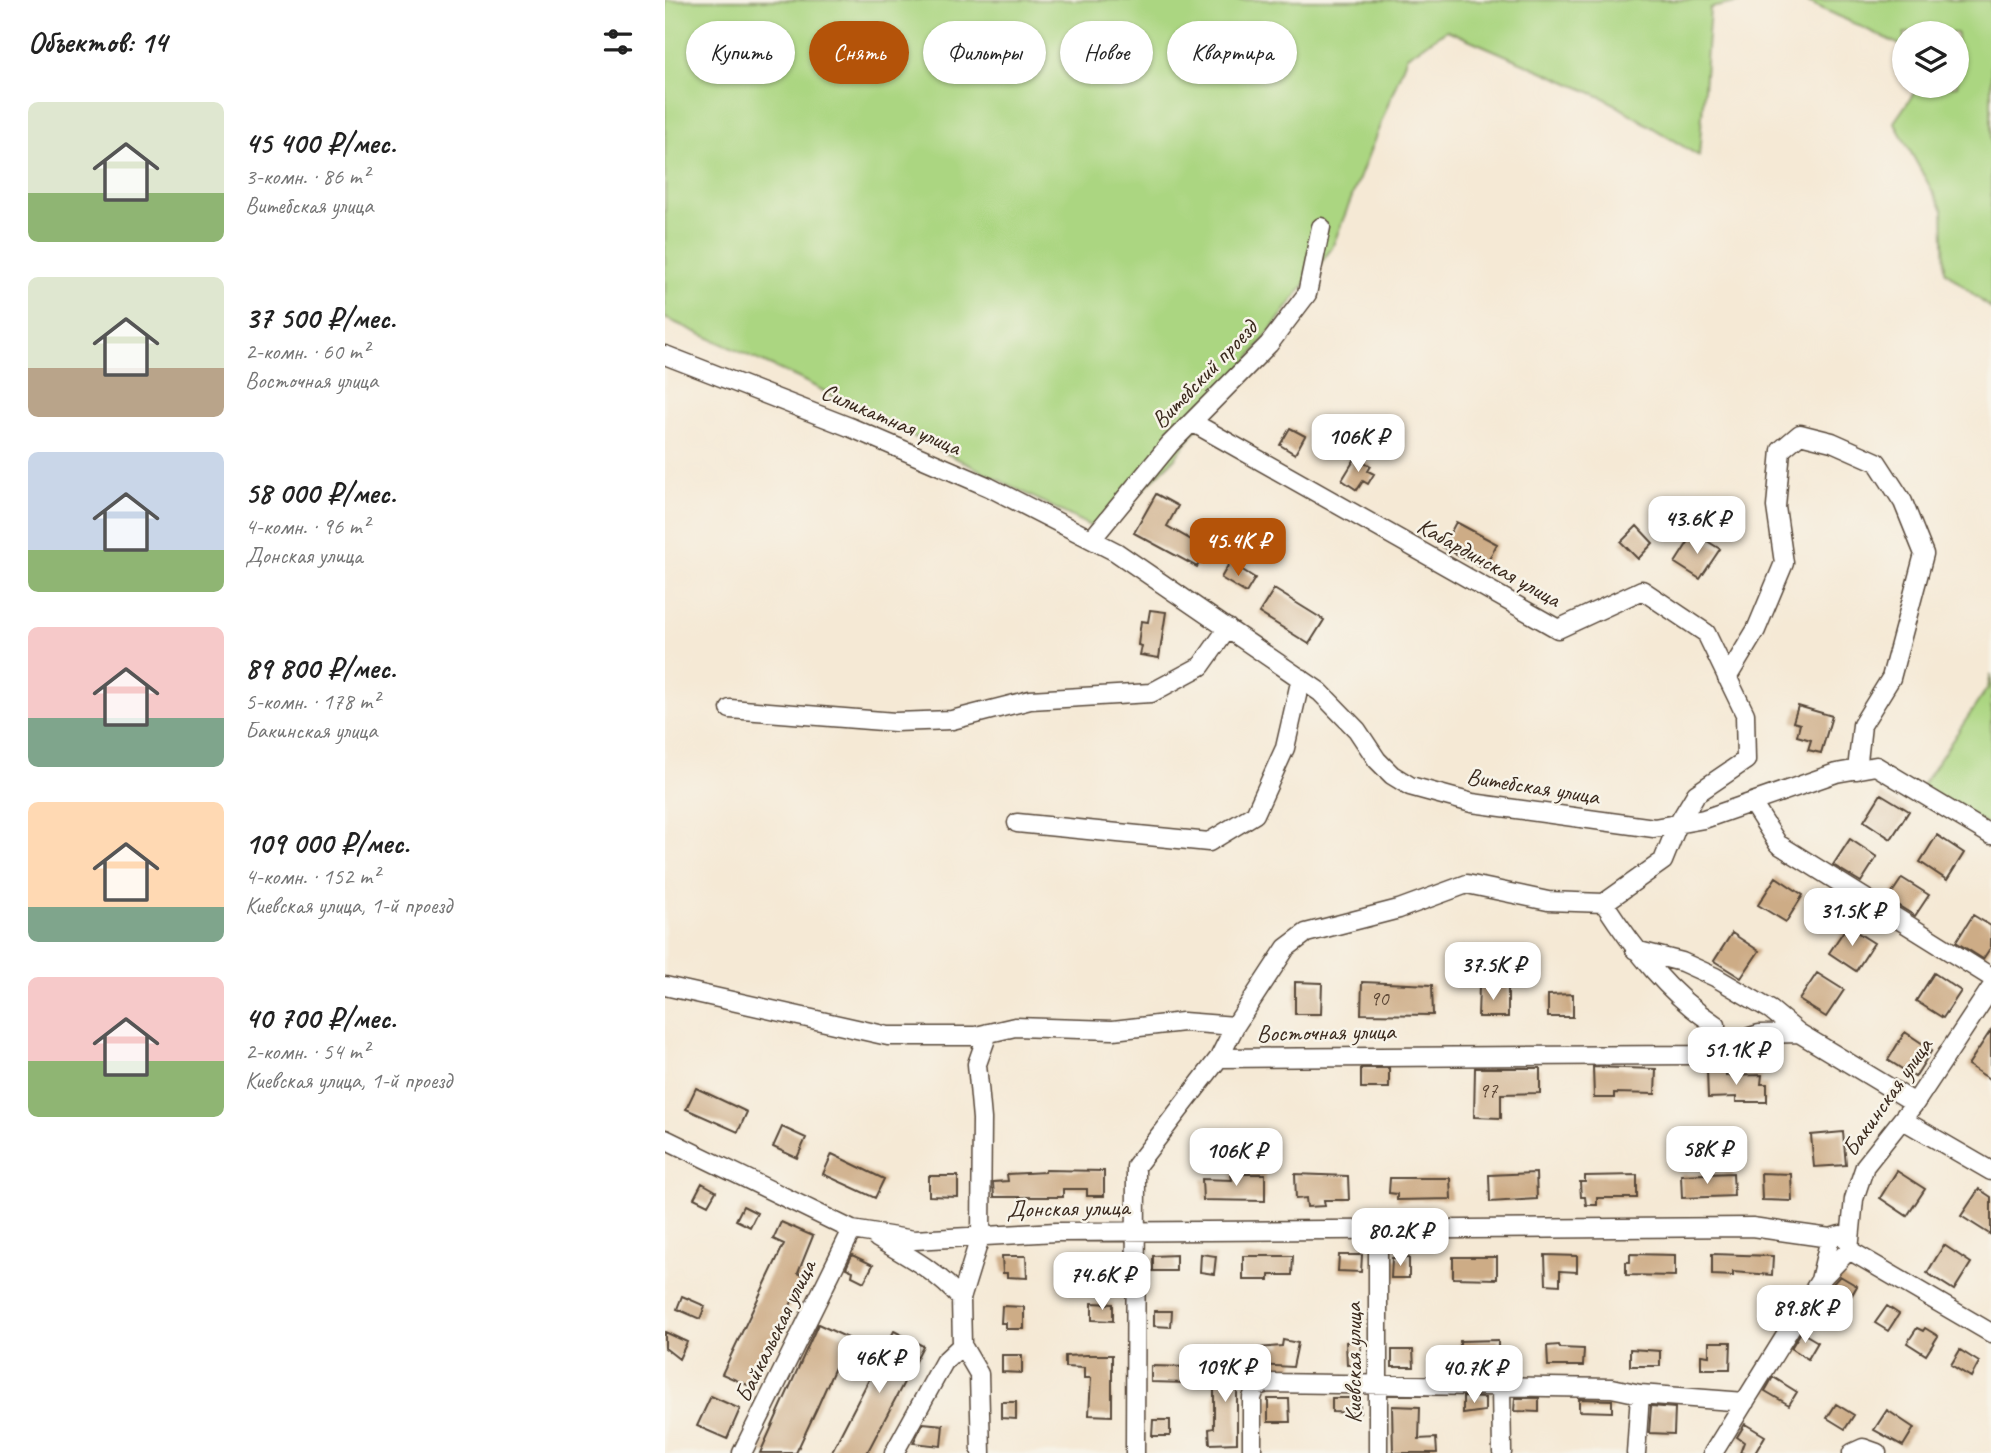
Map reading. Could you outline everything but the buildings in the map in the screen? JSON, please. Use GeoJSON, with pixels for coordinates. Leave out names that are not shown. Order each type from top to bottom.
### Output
{"type":"FeatureCollection","features":[{"type":"Feature","properties":{"kind":"street","name":"Витебский проезд"},"geometry":{"type":"LineString","coordinates":[[1092,539],[1192,422],[1269,344],[1307,294],[1321,227]]}},
{"type":"Feature","properties":{"kind":"street","name":"Силикатная улица"},"geometry":{"type":"LineString","coordinates":[[665,355],[852,428],[967,477],[1092,539]]}},
{"type":"Feature","properties":{"kind":"street","name":"Кабардинская улица"},"geometry":{"type":"LineString","coordinates":[[1192,422],[1558,629],[1642,590],[1706,634],[1745,714],[1746,760],[1696,794],[1678,824]]}},
{"type":"Feature","properties":{"kind":"street"},"geometry":{"type":"LineString","coordinates":[[1727,678],[1756,630],[1784,563],[1776,507],[1781,450],[1800,434],[1832,442],[1877,461],[1903,502],[1924,554],[1891,678],[1862,725],[1857,770]]}},
{"type":"Feature","properties":{"kind":"street","name":"Витебская улица"},"geometry":{"type":"LineString","coordinates":[[1092,539],[1116,552],[1301,678],[1342,710],[1377,760],[1392,775],[1410,786],[1472,803],[1543,815],[1654,828],[1704,819],[1836,773],[1876,766],[1991,835]]}},
{"type":"Feature","properties":{"kind":"street"},"geometry":{"type":"LineString","coordinates":[[730,709],[895,722],[952,720],[1030,700],[1151,693],[1201,666],[1227,628]]}},
{"type":"Feature","properties":{"kind":"street"},"geometry":{"type":"LineString","coordinates":[[1017,823],[1209,842],[1255,814],[1285,748],[1301,678]]}},
{"type":"Feature","properties":{"kind":"street"},"geometry":{"type":"LineString","coordinates":[[1752,803],[1778,844],[1991,977]]}},
{"type":"Feature","properties":{"kind":"street"},"geometry":{"type":"LineString","coordinates":[[1135,1453],[1136,1166],[1219,1058],[1235,1026],[1286,948],[1306,933],[1399,909],[1467,884],[1548,901],[1604,903],[1663,861],[1678,824]]}},
{"type":"Feature","properties":{"kind":"street"},"geometry":{"type":"LineString","coordinates":[[1604,903],[1635,950],[1700,1014],[1716,1025],[1759,1034]]}},
{"type":"Feature","properties":{"kind":"street"},"geometry":{"type":"LineString","coordinates":[[1635,950],[1682,962],[1715,977],[1915,1103]]}},
{"type":"Feature","properties":{"kind":"street"},"geometry":{"type":"LineString","coordinates":[[665,986],[888,1036],[976,1036],[1014,1027],[1113,1030],[1183,1023],[1235,1026]]}},
{"type":"Feature","properties":{"kind":"street","name":"Бакинская улица"},"geometry":{"type":"LineString","coordinates":[[1849,1250],[1854,1199],[1865,1166],[1903,1120],[1991,988]]}},
{"type":"Feature","properties":{"kind":"street"},"geometry":{"type":"LineString","coordinates":[[1713,1049],[1716,1025]]}},
{"type":"Feature","properties":{"kind":"street","name":"Восточная улица"},"geometry":{"type":"LineString","coordinates":[[1219,1058],[1692,1055],[1759,1034],[1799,1032]]}},
{"type":"Feature","properties":{"kind":"street"},"geometry":{"type":"LineString","coordinates":[[981,1453],[979,1374],[962,1345],[961,1299],[981,1234],[982,1119],[977,1064],[988,1033]]}},
{"type":"Feature","properties":{"kind":"street"},"geometry":{"type":"LineString","coordinates":[[1903,1120],[1991,1171]]}},
{"type":"Feature","properties":{"kind":"street","name":"Донская улица"},"geometry":{"type":"LineString","coordinates":[[665,1139],[860,1231],[914,1240],[981,1234],[1752,1227],[1830,1238]]}},
{"type":"Feature","properties":{"kind":"street"},"geometry":{"type":"LineString","coordinates":[[860,1231],[929,1269],[946,1282],[961,1299]]}},
{"type":"Feature","properties":{"kind":"street","name":"Байкальская улица"},"geometry":{"type":"LineString","coordinates":[[742,1453],[860,1231]]}},
{"type":"Feature","properties":{"kind":"street","name":"Киевская улица"},"geometry":{"type":"LineString","coordinates":[[1378,1232],[1378,1453]]}},
{"type":"Feature","properties":{"kind":"street"},"geometry":{"type":"LineString","coordinates":[[1820,1280],[1830,1238],[1850,1232]]}},
{"type":"Feature","properties":{"kind":"street"},"geometry":{"type":"LineString","coordinates":[[1713,1453],[1820,1280],[1849,1250],[1991,1333]]}},
{"type":"Feature","properties":{"kind":"street"},"geometry":{"type":"LineString","coordinates":[[894,1453],[944,1362],[962,1345]]}},
{"type":"Feature","properties":{"kind":"street"},"geometry":{"type":"LineString","coordinates":[[1252,1453],[1252,1398],[1256,1387],[1267,1383],[1612,1388],[1640,1394],[1745,1402]]}},
{"type":"Feature","properties":{"kind":"street"},"geometry":{"type":"LineString","coordinates":[[1501,1386],[1502,1453]]}},
{"type":"Feature","properties":{"kind":"street"},"geometry":{"type":"LineString","coordinates":[[1636,1453],[1640,1394]]}},
{"type":"Feature","properties":{"kind":"street"},"geometry":{"type":"LineString","coordinates":[[1852,1453],[1863,1448],[1877,1453]]}},
{"type":"Feature","properties":{"kind":"green space"},"geometry":{"type":"Polygon","coordinates":[[[665,0],[1751,0],[1710,8],[1699,156],[1604,98],[1447,30],[1407,56],[1332,248],[1174,459],[1100,531],[798,378],[665,318],[665,0]]]}},
{"type":"Feature","properties":{"kind":"green space"},"geometry":{"type":"Polygon","coordinates":[[[1804,0],[1991,0],[1991,309],[1945,271],[1943,210],[1894,122],[1911,98],[1969,98],[1969,21],[1892,21],[1892,41],[1804,0]]]}},
{"type":"Feature","properties":{"kind":"green space"},"geometry":{"type":"Polygon","coordinates":[[[1991,675],[1991,827],[1921,787],[1988,687],[1991,675]]]}}]}
